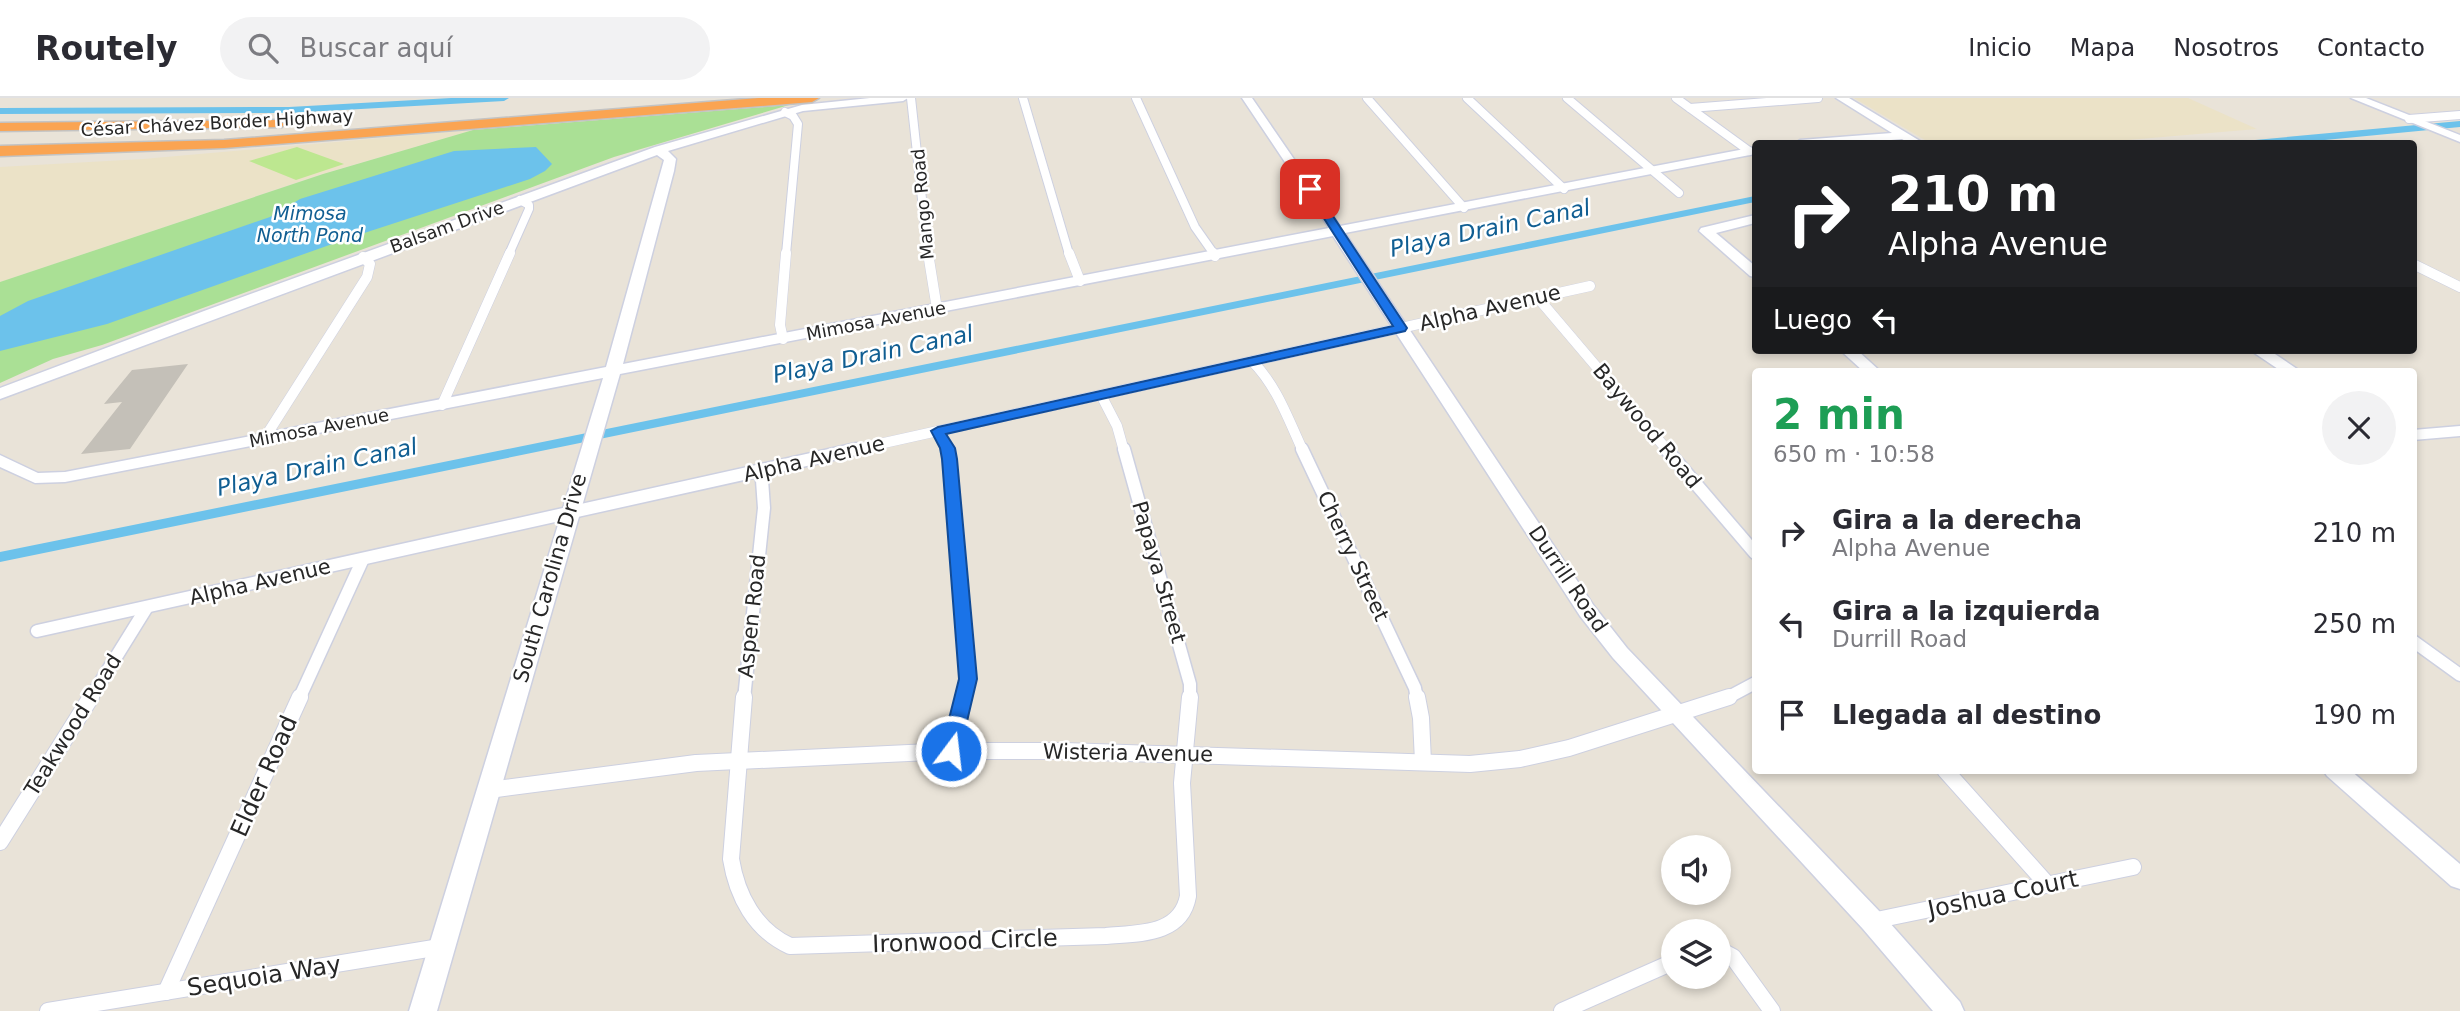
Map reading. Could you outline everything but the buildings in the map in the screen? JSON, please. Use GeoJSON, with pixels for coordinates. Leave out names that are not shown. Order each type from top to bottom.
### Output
{"type":"FeatureCollection","features":[{"type":"Feature","properties":{"kind":"highway","name":"César Chávez Border Highway"},"geometry":{"type":"LineString","coordinates":[[0,139],[204,134],[686,98]]}},
{"type":"Feature","properties":{"kind":"highway","name":"César Chávez Border Highway"},"geometry":{"type":"LineString","coordinates":[[0,151],[188,146],[812,98]]}},
{"type":"Feature","properties":{"kind":"highway"},"geometry":{"type":"LineString","coordinates":[[0,127],[237,126],[424,118]]}},
{"type":"Feature","properties":{"kind":"highway"},"geometry":{"type":"LineString","coordinates":[[0,162],[180,152],[397,132]]}},
{"type":"Feature","properties":{"kind":"street","name":"Balsam Drive"},"geometry":{"type":"LineString","coordinates":[[0,394],[363,257],[659,150],[785,112],[826,104],[904,98]]}},
{"type":"Feature","properties":{"kind":"street","name":"Mango Road"},"geometry":{"type":"LineString","coordinates":[[911,98],[929,264],[937,309]]}},
{"type":"Feature","properties":{"kind":"street"},"geometry":{"type":"LineString","coordinates":[[1023,98],[1068,251],[1080,281]]}},
{"type":"Feature","properties":{"kind":"street"},"geometry":{"type":"LineString","coordinates":[[1136,98],[1195,227],[1215,256]]}},
{"type":"Feature","properties":{"kind":"street","name":"Durrill Road"},"geometry":{"type":"LineString","coordinates":[[1247,98],[1369,277],[1587,611],[1620,653],[1872,921],[1950,1011]]}},
{"type":"Feature","properties":{"kind":"street"},"geometry":{"type":"LineString","coordinates":[[1367,98],[1464,208]]}},
{"type":"Feature","properties":{"kind":"street"},"geometry":{"type":"LineString","coordinates":[[1467,98],[1564,189]]}},
{"type":"Feature","properties":{"kind":"street"},"geometry":{"type":"LineString","coordinates":[[1567,98],[1679,192]]}},
{"type":"Feature","properties":{"kind":"street"},"geometry":{"type":"LineString","coordinates":[[1676,98],[1752,151]]}},
{"type":"Feature","properties":{"kind":"street"},"geometry":{"type":"LineString","coordinates":[[1690,108],[1818,98]]}},
{"type":"Feature","properties":{"kind":"street"},"geometry":{"type":"LineString","coordinates":[[1841,98],[1912,140]]}},
{"type":"Feature","properties":{"kind":"street"},"geometry":{"type":"LineString","coordinates":[[2356,98],[2460,139]]}},
{"type":"Feature","properties":{"kind":"street"},"geometry":{"type":"LineString","coordinates":[[783,339],[780,325],[798,124],[793,116],[785,112]]}},
{"type":"Feature","properties":{"kind":"street"},"geometry":{"type":"LineString","coordinates":[[2413,120],[2460,114]]}},
{"type":"Feature","properties":{"kind":"street"},"geometry":{"type":"LineString","coordinates":[[1846,140],[1904,135]]}},
{"type":"Feature","properties":{"kind":"street","name":"South Carolina Drive"},"geometry":{"type":"LineString","coordinates":[[423,1011],[568,513],[613,372],[668,171],[670,159],[659,150]]}},
{"type":"Feature","properties":{"kind":"street","name":"Mimosa Avenue"},"geometry":{"type":"LineString","coordinates":[[0,460],[35,478],[52,479],[1339,233],[1752,151]]}},
{"type":"Feature","properties":{"kind":"street"},"geometry":{"type":"LineString","coordinates":[[442,405],[529,209],[529,205],[520,200]]}},
{"type":"Feature","properties":{"kind":"street"},"geometry":{"type":"LineString","coordinates":[[1752,220],[1709,229],[1707,233],[1752,270]]}},
{"type":"Feature","properties":{"kind":"street"},"geometry":{"type":"LineString","coordinates":[[264,439],[367,277],[370,264],[363,257]]}},
{"type":"Feature","properties":{"kind":"street"},"geometry":{"type":"LineString","coordinates":[[2417,266],[2460,287]]}},
{"type":"Feature","properties":{"kind":"street","name":"Alpha Avenue"},"geometry":{"type":"LineString","coordinates":[[37,631],[1590,286]]}},
{"type":"Feature","properties":{"kind":"street","name":"Baywood Road"},"geometry":{"type":"LineString","coordinates":[[1538,298],[1752,549]]}},
{"type":"Feature","properties":{"kind":"street"},"geometry":{"type":"LineString","coordinates":[[1853,354],[1869,368]]}},
{"type":"Feature","properties":{"kind":"street"},"geometry":{"type":"LineString","coordinates":[[2264,354],[2287,368]]}},
{"type":"Feature","properties":{"kind":"street","name":"Cherry Street"},"geometry":{"type":"LineString","coordinates":[[1252,361],[1266,375],[1274,389],[1415,688],[1421,718],[1423,762]]}},
{"type":"Feature","properties":{"kind":"street","name":"Papaya Street"},"geometry":{"type":"LineString","coordinates":[[1101,395],[1117,425],[1191,684],[1184,754]]}},
{"type":"Feature","properties":{"kind":"street"},"geometry":{"type":"LineString","coordinates":[[938,431],[950,459],[968,679],[951,751]]}},
{"type":"Feature","properties":{"kind":"street"},"geometry":{"type":"LineString","coordinates":[[2417,435],[2460,431]]}},
{"type":"Feature","properties":{"kind":"street","name":"Aspen Road"},"geometry":{"type":"LineString","coordinates":[[737,761],[764,508],[762,480],[758,471]]}},
{"type":"Feature","properties":{"kind":"street","name":"Elder Road"},"geometry":{"type":"LineString","coordinates":[[166,992],[363,559]]}},
{"type":"Feature","properties":{"kind":"street","name":"Teakwood Road"},"geometry":{"type":"LineString","coordinates":[[0,842],[147,607]]}},
{"type":"Feature","properties":{"kind":"street"},"geometry":{"type":"LineString","coordinates":[[2417,644],[2460,675]]}},
{"type":"Feature","properties":{"kind":"street","name":"Wisteria Avenue"},"geometry":{"type":"LineString","coordinates":[[489,790],[653,768],[737,761],[951,751],[1184,754],[1470,764],[1519,761],[1625,733],[1739,694],[1752,685]]}},
{"type":"Feature","properties":{"kind":"street","name":"Ironwood Circle"},"geometry":{"type":"LineString","coordinates":[[737,761],[731,859],[735,885],[758,923],[773,937],[790,946],[835,946],[1106,936],[1169,925],[1183,912],[1189,889],[1182,816],[1184,754]]}},
{"type":"Feature","properties":{"kind":"street"},"geometry":{"type":"LineString","coordinates":[[1949,774],[2047,884]]}},
{"type":"Feature","properties":{"kind":"street"},"geometry":{"type":"LineString","coordinates":[[2340,774],[2456,871]]}},
{"type":"Feature","properties":{"kind":"street","name":"Joshua Court"},"geometry":{"type":"LineString","coordinates":[[1872,921],[2133,867]]}},
{"type":"Feature","properties":{"kind":"street","name":"Sequoia Way"},"geometry":{"type":"LineString","coordinates":[[48,1011],[440,947]]}},
{"type":"Feature","properties":{"kind":"street"},"geometry":{"type":"LineString","coordinates":[[1731,956],[1772,1011]]}},
{"type":"Feature","properties":{"kind":"street"},"geometry":{"type":"LineString","coordinates":[[1562,1011],[1661,967]]}},
{"type":"Feature","properties":{"kind":"shaded area"},"geometry":{"type":"Polygon","coordinates":[[[1854,98],[2188,98],[2257,129],[2127,140],[1925,140],[1854,98]]]}},
{"type":"Feature","properties":{"kind":"shaded area"},"geometry":{"type":"Polygon","coordinates":[[[473,130],[322,174],[0,282],[0,167],[143,159],[473,130]]]}},
{"type":"Feature","properties":{"kind":"green space"},"geometry":{"type":"Polygon","coordinates":[[[789,105],[614,157],[102,345],[53,359],[0,383],[0,282],[323,174],[473,130],[789,105]]]}},
{"type":"Feature","properties":{"kind":"green space"},"geometry":{"type":"Polygon","coordinates":[[[297,147],[344,164],[296,180],[249,161],[297,147]]]}},
{"type":"Feature","properties":{"kind":"water","name":"Mimosa North Pond"},"geometry":{"type":"Polygon","coordinates":[[[536,147],[552,164],[530,179],[352,237],[107,324],[0,351],[0,316],[28,301],[270,217],[300,199],[454,151],[536,147]]]}},
{"type":"Feature","properties":{"kind":"waterway"},"geometry":{"type":"LineString","coordinates":[[0,111],[289,110],[504,98]]}},
{"type":"Feature","properties":{"kind":"waterway","name":"Playa Drain Canal"},"geometry":{"type":"LineString","coordinates":[[2287,140],[2460,124]]}},
{"type":"Feature","properties":{"kind":"waterway","name":"Playa Drain Canal"},"geometry":{"type":"LineString","coordinates":[[0,557],[1752,200]]}},
{"type":"Feature","properties":{"kind":"route"},"geometry":{"type":"LineString","coordinates":[[951,751],[965,701],[968,679],[950,459],[938,431],[1401,328],[1310,189]]}}]}
